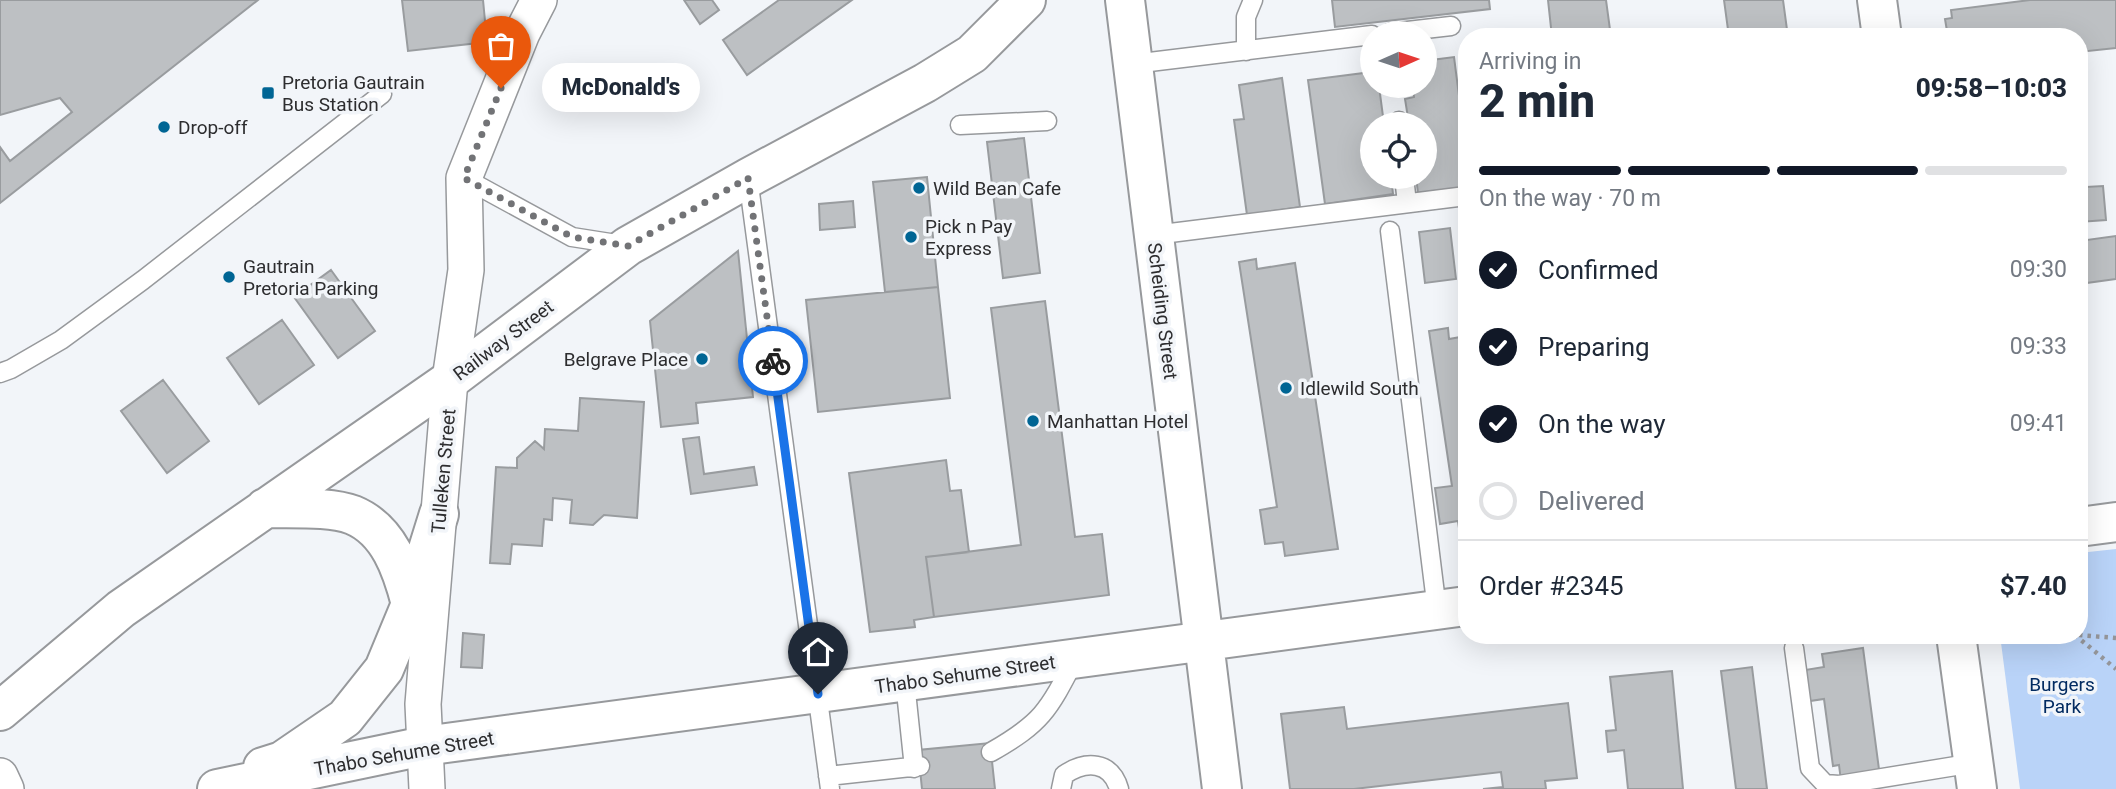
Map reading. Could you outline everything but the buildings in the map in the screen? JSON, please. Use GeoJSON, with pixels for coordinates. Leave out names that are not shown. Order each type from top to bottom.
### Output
{"type":"FeatureCollection","features":[{"type":"Feature","properties":{"kind":"main road","name":"Railway Street"},"geometry":{"type":"LineString","coordinates":[[0,711],[121,609],[450,380],[628,246],[925,83],[972,54],[1026,0]]}},
{"type":"Feature","properties":{"kind":"main road","name":"Scheiding Street"},"geometry":{"type":"LineString","coordinates":[[1125,0],[1205,641],[1217,788]]}},
{"type":"Feature","properties":{"kind":"main road"},"geometry":{"type":"LineString","coordinates":[[1877,0],[1881,28]]}},
{"type":"Feature","properties":{"kind":"main road"},"geometry":{"type":"LineString","coordinates":[[265,509],[331,511],[352,515],[371,527],[390,546],[403,573],[411,604]]}},
{"type":"Feature","properties":{"kind":"main road"},"geometry":{"type":"LineString","coordinates":[[194,789],[282,761],[345,718],[384,669],[411,604],[439,514]]}},
{"type":"Feature","properties":{"kind":"main road"},"geometry":{"type":"LineString","coordinates":[[2088,526],[2116,523]]}},
{"type":"Feature","properties":{"kind":"main road","name":"Thabo Sehume Street"},"geometry":{"type":"LineString","coordinates":[[217,789],[424,746],[1452,608]]}},
{"type":"Feature","properties":{"kind":"main road"},"geometry":{"type":"LineString","coordinates":[[1957,644],[1975,776]]}},
{"type":"Feature","properties":{"kind":"street","name":"Tulleken Street"},"geometry":{"type":"LineString","coordinates":[[427,789],[424,704],[450,380],[466,270],[464,178],[522,33],[539,0]]}},
{"type":"Feature","properties":{"kind":"street"},"geometry":{"type":"LineString","coordinates":[[0,776],[6,789]]}},
{"type":"Feature","properties":{"kind":"lane"},"geometry":{"type":"LineString","coordinates":[[1246,51],[1246,17],[1253,0]]}},
{"type":"Feature","properties":{"kind":"lane"},"geometry":{"type":"LineString","coordinates":[[1437,28],[1451,26]]}},
{"type":"Feature","properties":{"kind":"lane"},"geometry":{"type":"LineString","coordinates":[[1133,64],[1360,37]]}},
{"type":"Feature","properties":{"kind":"lane"},"geometry":{"type":"LineString","coordinates":[[0,373],[61,340],[382,94]]}},
{"type":"Feature","properties":{"kind":"lane"},"geometry":{"type":"LineString","coordinates":[[960,125],[1047,121]]}},
{"type":"Feature","properties":{"kind":"lane"},"geometry":{"type":"LineString","coordinates":[[464,178],[572,237],[628,246]]}},
{"type":"Feature","properties":{"kind":"lane"},"geometry":{"type":"LineString","coordinates":[[748,178],[829,783],[917,767],[905,682]]}},
{"type":"Feature","properties":{"kind":"lane"},"geometry":{"type":"LineString","coordinates":[[1405,189],[1407,203]]}},
{"type":"Feature","properties":{"kind":"lane"},"geometry":{"type":"LineString","coordinates":[[1154,235],[1458,197]]}},
{"type":"Feature","properties":{"kind":"lane"},"geometry":{"type":"LineString","coordinates":[[1390,231],[1452,608]]}},
{"type":"Feature","properties":{"kind":"lane"},"geometry":{"type":"LineString","coordinates":[[1794,648],[1810,768],[1825,784],[1975,776]]}},
{"type":"Feature","properties":{"kind":"lane"},"geometry":{"type":"LineString","coordinates":[[991,752],[1020,736],[1050,707],[1074,659]]}},
{"type":"Feature","properties":{"kind":"lane"},"geometry":{"type":"LineString","coordinates":[[1061,789],[1064,775],[1074,768],[1094,765],[1108,769],[1115,775],[1119,789]]}},
{"type":"Feature","properties":{"kind":"path"},"geometry":{"type":"LineString","coordinates":[[2088,636],[2116,638]]}},
{"type":"Feature","properties":{"kind":"path"},"geometry":{"type":"LineString","coordinates":[[2087,644],[2116,670]]}},
{"type":"Feature","properties":{"kind":"green space","name":"Burgers Park"},"geometry":{"type":"Polygon","coordinates":[[[2116,549],[2116,789],[2020,789],[2001,644],[2088,644],[2088,552],[2116,549]]]}},
{"type":"Feature","properties":{"kind":"way so far"},"geometry":{"type":"LineString","coordinates":[[501,88],[464,178],[572,237],[628,246],[748,178],[773,361]]}},
{"type":"Feature","properties":{"kind":"place","name":"McDonald's"},"geometry":{"type":"Point","coordinates":[501,88]}},
{"type":"Feature","properties":{"kind":"place","name":"Pretoria Gautrain Bus Station"},"geometry":{"type":"Point","coordinates":[268,93]}},
{"type":"Feature","properties":{"kind":"place","name":"Drop-off"},"geometry":{"type":"Point","coordinates":[164,127]}},
{"type":"Feature","properties":{"kind":"place","name":"Wild Bean Cafe"},"geometry":{"type":"Point","coordinates":[919,188]}},
{"type":"Feature","properties":{"kind":"place","name":"Pick n Pay Express"},"geometry":{"type":"Point","coordinates":[911,237]}},
{"type":"Feature","properties":{"kind":"place","name":"Gautrain Pretoria Parking"},"geometry":{"type":"Point","coordinates":[229,277]}},
{"type":"Feature","properties":{"kind":"place","name":"Belgrave Place"},"geometry":{"type":"Point","coordinates":[702,359]}},
{"type":"Feature","properties":{"kind":"place","name":"Idlewild South"},"geometry":{"type":"Point","coordinates":[1286,388]}},
{"type":"Feature","properties":{"kind":"place","name":"Manhattan Hotel"},"geometry":{"type":"Point","coordinates":[1033,421]}},
{"type":"Feature","properties":{"kind":"route"},"geometry":{"type":"LineString","coordinates":[[773,361],[818,694]]}}]}
